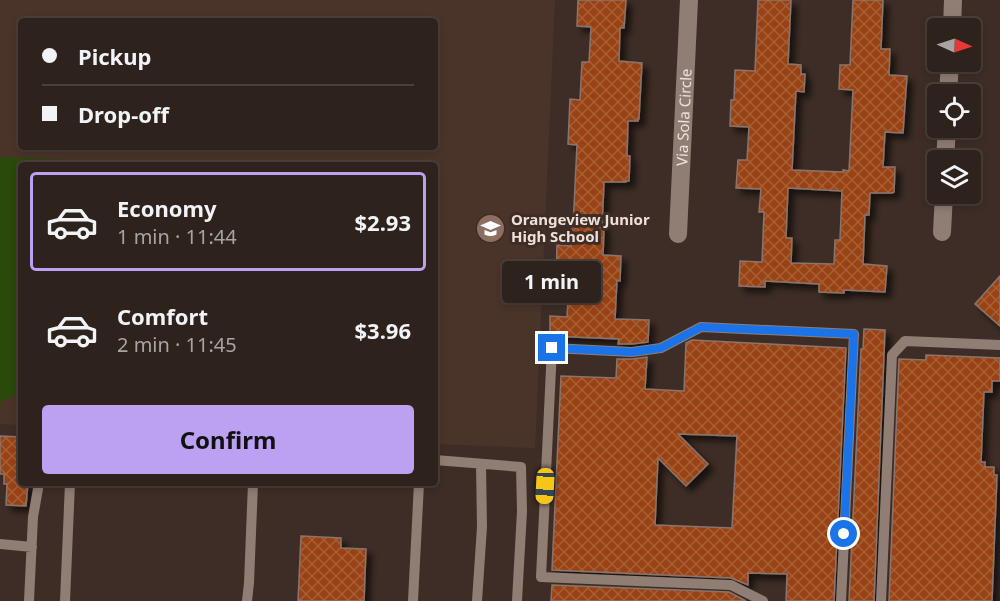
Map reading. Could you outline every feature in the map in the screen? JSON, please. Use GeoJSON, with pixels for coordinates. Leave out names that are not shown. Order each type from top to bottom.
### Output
{"type":"FeatureCollection","features":[{"type":"Feature","properties":{"kind":"street","name":"Via Sola Circle"},"geometry":{"type":"LineString","coordinates":[[678,234],[689,0]]}},
{"type":"Feature","properties":{"kind":"street"},"geometry":{"type":"LineString","coordinates":[[952,18],[953,0]]}},
{"type":"Feature","properties":{"kind":"street"},"geometry":{"type":"LineString","coordinates":[[942,232],[943,204]]}},
{"type":"Feature","properties":{"kind":"lane"},"geometry":{"type":"LineString","coordinates":[[763,601],[730,585],[541,578],[552,348],[632,352],[661,348],[701,327],[854,334],[841,601]]}},
{"type":"Feature","properties":{"kind":"lane"},"geometry":{"type":"LineString","coordinates":[[881,601],[892,356],[905,341],[1000,345]]}},
{"type":"Feature","properties":{"kind":"lane"},"geometry":{"type":"LineString","coordinates":[[438,460],[521,467],[522,512],[517,601]]}},
{"type":"Feature","properties":{"kind":"lane"},"geometry":{"type":"LineString","coordinates":[[477,601],[482,527],[481,464]]}},
{"type":"Feature","properties":{"kind":"lane"},"geometry":{"type":"LineString","coordinates":[[29,601],[33,517],[38,486]]}},
{"type":"Feature","properties":{"kind":"lane"},"geometry":{"type":"LineString","coordinates":[[65,601],[70,486]]}},
{"type":"Feature","properties":{"kind":"lane"},"geometry":{"type":"LineString","coordinates":[[247,601],[253,486]]}},
{"type":"Feature","properties":{"kind":"lane"},"geometry":{"type":"LineString","coordinates":[[413,601],[419,486]]}},
{"type":"Feature","properties":{"kind":"lane"},"geometry":{"type":"LineString","coordinates":[[0,544],[32,547]]}},
{"type":"Feature","properties":{"kind":"shaded area","name":"Orangeview Junior High School"},"geometry":{"type":"Polygon","coordinates":[[[0,0],[555,0],[535,448],[438,444],[438,162],[18,162],[18,425],[0,424],[0,0]]]}},
{"type":"Feature","properties":{"kind":"green space"},"geometry":{"type":"Polygon","coordinates":[[[0,157],[106,162],[18,162],[18,394],[0,402],[0,157]]]}},
{"type":"Feature","properties":{"kind":"building"},"geometry":{"type":"Polygon","coordinates":[[[578,0],[626,0],[624,28],[620,28],[619,61],[642,63],[639,118],[638,121],[628,121],[629,181],[604,182],[602,229],[604,229],[603,255],[621,256],[615,319],[649,320],[648,342],[618,344],[619,339],[550,336],[550,316],[567,317],[569,282],[556,281],[557,245],[571,246],[577,145],[568,144],[570,99],[580,100],[582,62],[589,62],[591,27],[577,26],[578,0]]]}},
{"type":"Feature","properties":{"kind":"building"},"geometry":{"type":"Polygon","coordinates":[[[758,0],[791,0],[788,64],[801,65],[801,74],[805,74],[804,92],[796,91],[792,170],[849,171],[853,90],[839,89],[840,65],[850,65],[853,0],[883,0],[881,49],[890,49],[889,75],[907,76],[903,133],[885,132],[883,167],[895,167],[894,192],[870,193],[869,215],[865,215],[863,264],[887,266],[885,292],[844,290],[844,293],[819,292],[819,284],[765,281],[765,287],[739,286],[740,261],[762,262],[764,212],[759,212],[761,189],[736,188],[738,160],[747,160],[749,127],[730,126],[731,100],[734,100],[735,70],[755,71],[758,0]],[[788,188],[786,238],[792,238],[791,263],[834,264],[835,240],[840,240],[842,191],[788,188]]]}},
{"type":"Feature","properties":{"kind":"building"},"geometry":{"type":"Polygon","coordinates":[[[1000,276],[1000,326],[975,304],[1000,276]]]}},
{"type":"Feature","properties":{"kind":"building"},"geometry":{"type":"Polygon","coordinates":[[[864,329],[885,330],[874,601],[849,601],[861,349],[863,349],[864,329]]]}},
{"type":"Feature","properties":{"kind":"building"},"geometry":{"type":"Polygon","coordinates":[[[692,340],[846,348],[834,601],[786,601],[787,574],[748,573],[748,585],[731,578],[552,570],[561,376],[616,378],[617,359],[647,357],[645,389],[684,391],[686,343],[692,340]],[[678,434],[708,464],[686,486],[658,458],[655,525],[732,528],[736,436],[678,434]]]}},
{"type":"Feature","properties":{"kind":"building"},"geometry":{"type":"Polygon","coordinates":[[[926,355],[1000,358],[1000,381],[992,381],[992,392],[984,392],[981,462],[985,462],[985,467],[994,467],[994,475],[997,475],[992,601],[889,601],[899,359],[926,360],[926,355]]]}},
{"type":"Feature","properties":{"kind":"building"},"geometry":{"type":"Polygon","coordinates":[[[0,436],[18,437],[18,486],[28,486],[26,506],[6,505],[7,484],[4,484],[4,474],[0,474],[0,436]]]}},
{"type":"Feature","properties":{"kind":"building"},"geometry":{"type":"Polygon","coordinates":[[[301,536],[341,538],[341,548],[366,549],[364,601],[298,601],[301,536]]]}},
{"type":"Feature","properties":{"kind":"building"},"geometry":{"type":"Polygon","coordinates":[[[552,585],[729,592],[746,601],[551,601],[552,585]]]}},
{"type":"Feature","properties":{"kind":"place","name":"Orangeview Junior High School"},"geometry":{"type":"Point","coordinates":[490,228]}},
{"type":"Feature","properties":{"kind":"route"},"geometry":{"type":"LineString","coordinates":[[552,348],[632,352],[661,348],[701,327],[854,334],[844,534]]}}]}
